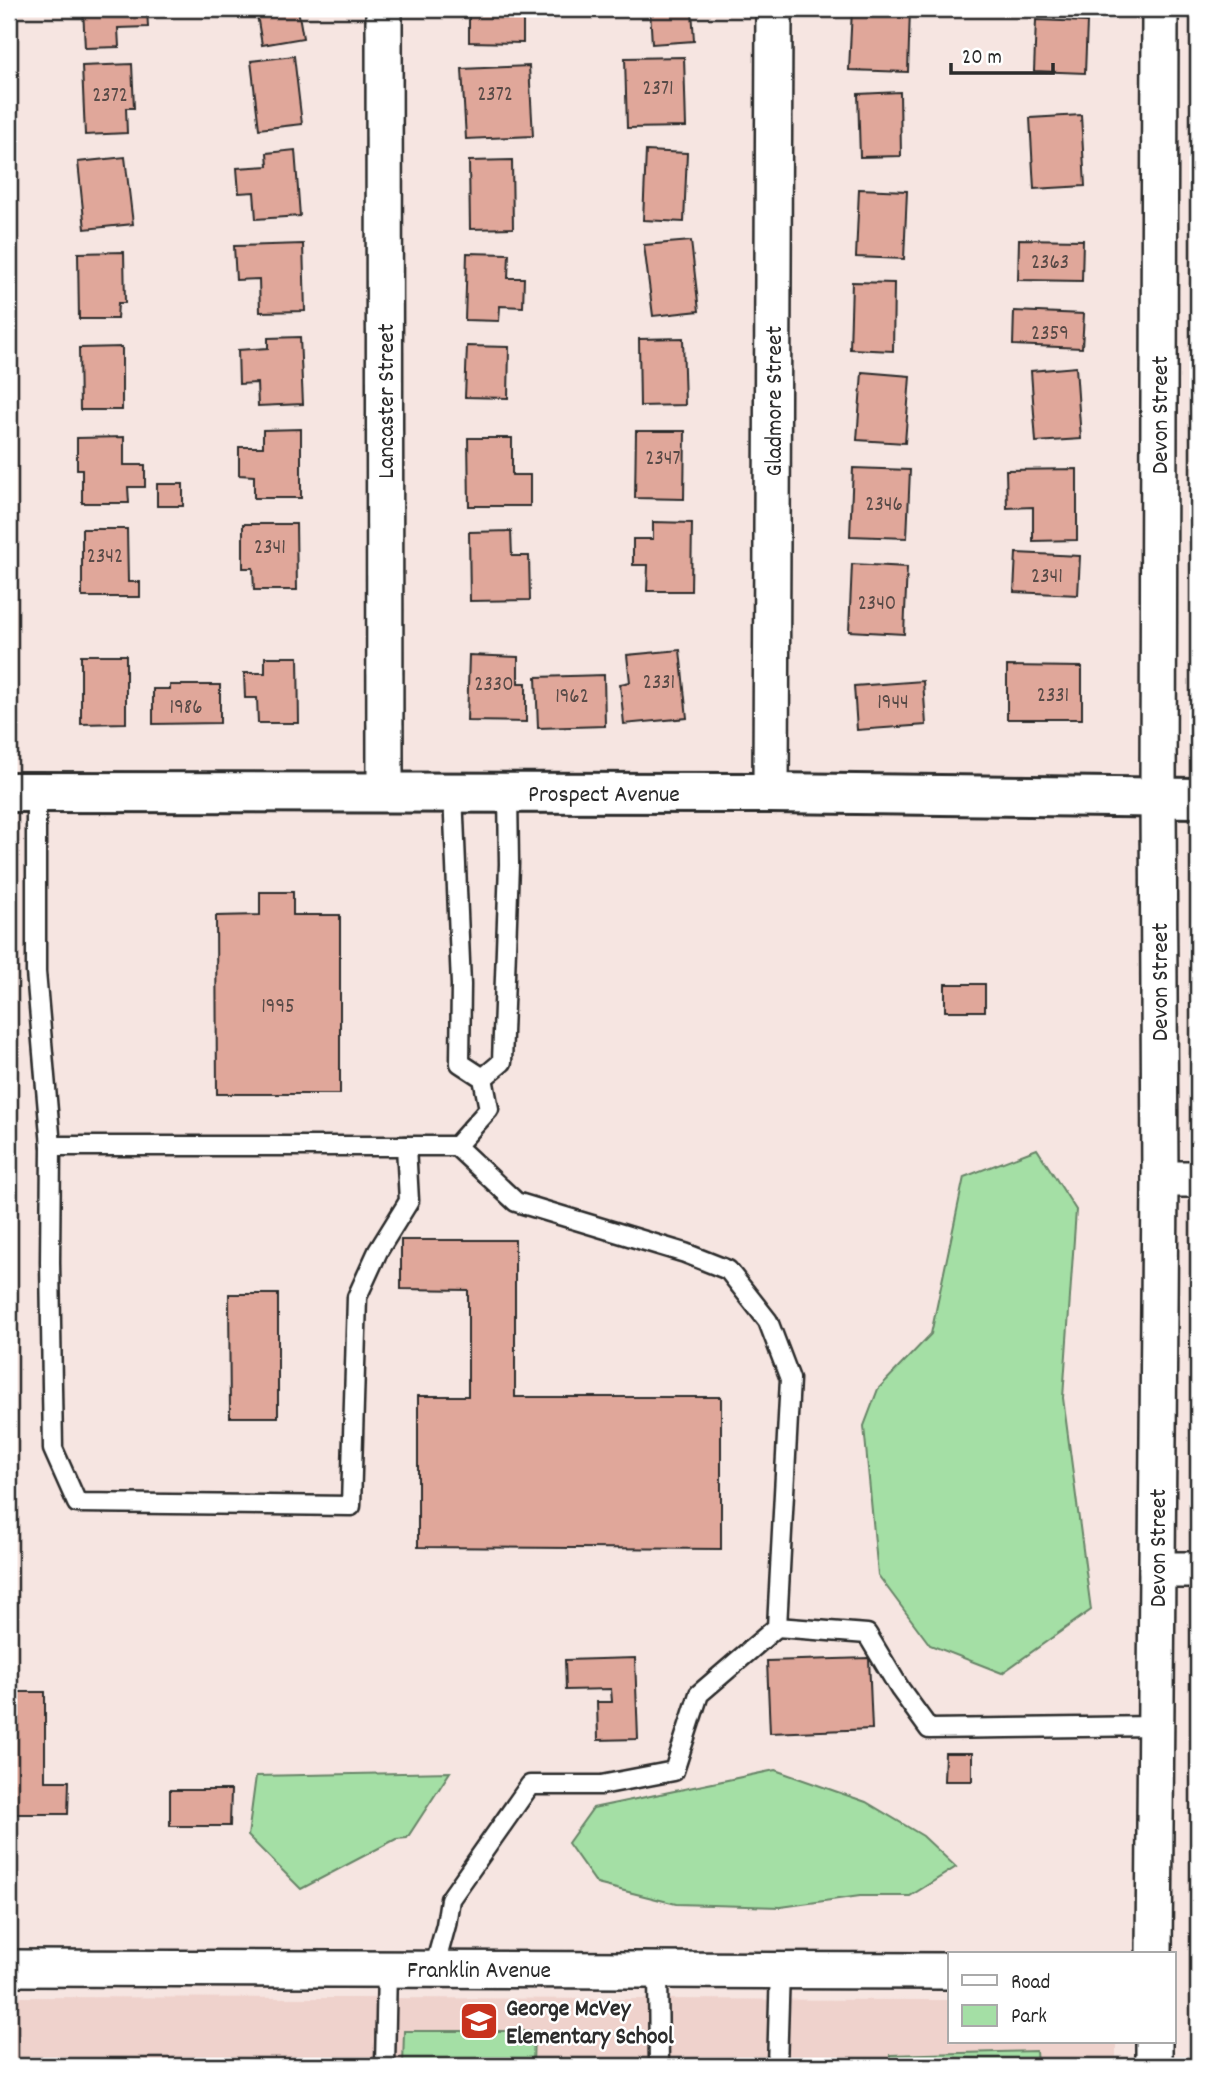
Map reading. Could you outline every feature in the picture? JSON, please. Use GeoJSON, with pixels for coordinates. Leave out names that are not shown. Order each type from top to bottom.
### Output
{"type":"FeatureCollection","features":[{"type":"Feature","properties":{"kind":"street","name":"Lancaster Street"},"geometry":{"type":"LineString","coordinates":[[384,9],[385,793]]}},
{"type":"Feature","properties":{"kind":"street","name":"Gladmore Street"},"geometry":{"type":"LineString","coordinates":[[771,793],[774,9]]}},
{"type":"Feature","properties":{"kind":"street","name":"Devon Street"},"geometry":{"type":"LineString","coordinates":[[1154,1952],[1160,1179],[1160,9]]}},
{"type":"Feature","properties":{"kind":"street","name":"Prospect Avenue"},"geometry":{"type":"LineString","coordinates":[[23,792],[771,793],[1198,798]]}},
{"type":"Feature","properties":{"kind":"street"},"geometry":{"type":"LineString","coordinates":[[1160,1179],[1198,1180]]}},
{"type":"Feature","properties":{"kind":"street"},"geometry":{"type":"LineString","coordinates":[[1157,1570],[1198,1570]]}},
{"type":"Feature","properties":{"kind":"street","name":"Franklin Avenue"},"geometry":{"type":"LineString","coordinates":[[9,1968],[948,1971]]}},
{"type":"Feature","properties":{"kind":"street"},"geometry":{"type":"LineString","coordinates":[[1154,2044],[1154,2066]]}},
{"type":"Feature","properties":{"kind":"lane"},"geometry":{"type":"LineString","coordinates":[[23,792],[51,1146],[53,1449],[77,1503],[351,1506],[357,1297],[377,1251],[410,1201],[406,1146]]}},
{"type":"Feature","properties":{"kind":"lane"},"geometry":{"type":"LineString","coordinates":[[453,793],[461,985],[460,1063],[483,1077],[489,1109],[456,1146]]}},
{"type":"Feature","properties":{"kind":"lane"},"geometry":{"type":"LineString","coordinates":[[483,1077],[502,1062],[509,864],[508,793]]}},
{"type":"Feature","properties":{"kind":"lane"},"geometry":{"type":"LineString","coordinates":[[51,1146],[456,1146],[516,1202],[685,1253],[729,1270],[768,1321],[789,1379],[777,1627]]}},
{"type":"Feature","properties":{"kind":"lane"},"geometry":{"type":"LineString","coordinates":[[434,1969],[450,1899],[530,1785],[601,1785],[674,1771],[699,1694],[777,1627],[867,1634],[900,1689],[929,1729],[1156,1726]]}},
{"type":"Feature","properties":{"kind":"lane"},"geometry":{"type":"LineString","coordinates":[[385,2066],[387,1969]]}},
{"type":"Feature","properties":{"kind":"lane"},"geometry":{"type":"LineString","coordinates":[[658,1970],[659,2066]]}},
{"type":"Feature","properties":{"kind":"lane"},"geometry":{"type":"LineString","coordinates":[[778,2066],[780,1970]]}},
{"type":"Feature","properties":{"kind":"shaded area","name":"George McVey Elementary School"},"geometry":{"type":"Polygon","coordinates":[[[9,1997],[948,2000],[948,2044],[1116,2044],[1116,2066],[9,2066],[9,1997]]]}},
{"type":"Feature","properties":{"kind":"green space"},"geometry":{"type":"Polygon","coordinates":[[[1037,1149],[1076,1210],[1063,1398],[1091,1610],[1002,1673],[930,1645],[878,1575],[864,1426],[878,1389],[931,1334],[964,1177],[1037,1149]]]}},
{"type":"Feature","properties":{"kind":"green space"},"geometry":{"type":"Polygon","coordinates":[[[775,1770],[866,1802],[923,1836],[956,1867],[910,1896],[860,1896],[781,1907],[676,1904],[597,1884],[568,1843],[593,1808],[775,1770]]]}},
{"type":"Feature","properties":{"kind":"green space"},"geometry":{"type":"Polygon","coordinates":[[[450,1772],[407,1838],[396,1839],[301,1889],[248,1836],[256,1776],[450,1772]]]}},
{"type":"Feature","properties":{"kind":"green space"},"geometry":{"type":"Polygon","coordinates":[[[404,2031],[534,2031],[533,2066],[403,2066],[404,2031]]]}},
{"type":"Feature","properties":{"kind":"green space"},"geometry":{"type":"Polygon","coordinates":[[[1036,2051],[1037,2066],[890,2066],[890,2055],[1036,2051]]]}},
{"type":"Feature","properties":{"kind":"building"},"geometry":{"type":"Polygon","coordinates":[[[83,9],[147,9],[148,27],[118,28],[119,47],[85,48],[83,9]]]}},
{"type":"Feature","properties":{"kind":"building"},"geometry":{"type":"Polygon","coordinates":[[[256,9],[298,9],[303,38],[262,45],[256,9]]]}},
{"type":"Feature","properties":{"kind":"building"},"geometry":{"type":"Polygon","coordinates":[[[469,9],[513,9],[513,13],[523,13],[523,43],[469,42],[469,9]]]}},
{"type":"Feature","properties":{"kind":"building"},"geometry":{"type":"Polygon","coordinates":[[[650,9],[692,9],[694,41],[652,44],[650,9]]]}},
{"type":"Feature","properties":{"kind":"building"},"geometry":{"type":"Polygon","coordinates":[[[852,9],[910,9],[908,72],[849,70],[852,9]]]}},
{"type":"Feature","properties":{"kind":"building"},"geometry":{"type":"Polygon","coordinates":[[[1036,20],[1087,22],[1085,73],[1034,71],[1036,20]]]}},
{"type":"Feature","properties":{"kind":"building"},"geometry":{"type":"Polygon","coordinates":[[[294,56],[302,124],[259,129],[251,61],[294,56]]]}},
{"type":"Feature","properties":{"kind":"building"},"geometry":{"type":"Polygon","coordinates":[[[684,57],[686,127],[627,128],[625,58],[684,57]]]}},
{"type":"Feature","properties":{"kind":"building"},"geometry":{"type":"Polygon","coordinates":[[[132,64],[134,108],[126,108],[127,133],[85,135],[82,66],[132,64]]]}},
{"type":"Feature","properties":{"kind":"building"},"geometry":{"type":"Polygon","coordinates":[[[529,66],[533,136],[466,139],[462,69],[529,66]]]}},
{"type":"Feature","properties":{"kind":"building"},"geometry":{"type":"Polygon","coordinates":[[[900,92],[901,156],[860,157],[858,94],[900,92]]]}},
{"type":"Feature","properties":{"kind":"building"},"geometry":{"type":"Polygon","coordinates":[[[1081,115],[1085,186],[1034,189],[1030,118],[1081,115]]]}},
{"type":"Feature","properties":{"kind":"building"},"geometry":{"type":"Polygon","coordinates":[[[295,150],[300,216],[256,219],[254,192],[239,193],[237,168],[268,166],[267,153],[295,150]]]}},
{"type":"Feature","properties":{"kind":"building"},"geometry":{"type":"Polygon","coordinates":[[[646,151],[687,153],[684,222],[643,220],[646,151]]]}},
{"type":"Feature","properties":{"kind":"building"},"geometry":{"type":"Polygon","coordinates":[[[125,157],[133,224],[85,229],[78,162],[125,157]]]}},
{"type":"Feature","properties":{"kind":"building"},"geometry":{"type":"Polygon","coordinates":[[[512,160],[513,228],[470,229],[469,161],[512,160]]]}},
{"type":"Feature","properties":{"kind":"building"},"geometry":{"type":"Polygon","coordinates":[[[859,189],[907,191],[904,259],[856,257],[859,189]]]}},
{"type":"Feature","properties":{"kind":"building"},"geometry":{"type":"Polygon","coordinates":[[[1019,239],[1083,240],[1082,281],[1018,280],[1019,239]]]}},
{"type":"Feature","properties":{"kind":"building"},"geometry":{"type":"Polygon","coordinates":[[[691,241],[699,311],[653,316],[644,245],[691,241]]]}},
{"type":"Feature","properties":{"kind":"building"},"geometry":{"type":"Polygon","coordinates":[[[303,244],[305,311],[260,312],[259,279],[236,280],[234,246],[303,244]]]}},
{"type":"Feature","properties":{"kind":"building"},"geometry":{"type":"Polygon","coordinates":[[[124,252],[125,303],[118,303],[117,319],[79,319],[78,253],[124,252]]]}},
{"type":"Feature","properties":{"kind":"building"},"geometry":{"type":"Polygon","coordinates":[[[467,253],[509,254],[508,278],[524,278],[523,307],[500,306],[499,321],[465,320],[467,253]]]}},
{"type":"Feature","properties":{"kind":"building"},"geometry":{"type":"Polygon","coordinates":[[[852,282],[894,283],[893,351],[850,349],[852,282]]]}},
{"type":"Feature","properties":{"kind":"building"},"geometry":{"type":"Polygon","coordinates":[[[1014,311],[1084,314],[1082,348],[1013,345],[1014,311]]]}},
{"type":"Feature","properties":{"kind":"building"},"geometry":{"type":"Polygon","coordinates":[[[300,337],[303,404],[258,406],[257,383],[239,384],[238,350],[268,348],[268,338],[300,337]]]}},
{"type":"Feature","properties":{"kind":"building"},"geometry":{"type":"Polygon","coordinates":[[[683,338],[685,405],[640,406],[639,339],[683,338]]]}},
{"type":"Feature","properties":{"kind":"building"},"geometry":{"type":"Polygon","coordinates":[[[467,346],[509,347],[508,398],[465,397],[467,346]]]}},
{"type":"Feature","properties":{"kind":"building"},"geometry":{"type":"Polygon","coordinates":[[[122,347],[122,410],[80,410],[79,348],[122,347]]]}},
{"type":"Feature","properties":{"kind":"building"},"geometry":{"type":"Polygon","coordinates":[[[1076,367],[1081,439],[1036,442],[1031,371],[1076,367]]]}},
{"type":"Feature","properties":{"kind":"building"},"geometry":{"type":"Polygon","coordinates":[[[862,372],[910,376],[905,443],[857,440],[862,372]]]}},
{"type":"Feature","properties":{"kind":"building"},"geometry":{"type":"Polygon","coordinates":[[[301,429],[301,498],[254,498],[254,476],[239,475],[239,447],[263,447],[263,430],[301,429]]]}},
{"type":"Feature","properties":{"kind":"building"},"geometry":{"type":"Polygon","coordinates":[[[636,431],[685,431],[684,499],[635,498],[636,431]]]}},
{"type":"Feature","properties":{"kind":"building"},"geometry":{"type":"Polygon","coordinates":[[[124,437],[124,465],[145,465],[145,487],[128,487],[129,503],[82,503],[82,469],[77,469],[77,438],[124,437]]]}},
{"type":"Feature","properties":{"kind":"building"},"geometry":{"type":"Polygon","coordinates":[[[468,438],[512,438],[512,475],[530,475],[530,506],[469,506],[468,438]]]}},
{"type":"Feature","properties":{"kind":"building"},"geometry":{"type":"Polygon","coordinates":[[[853,468],[910,470],[907,538],[850,536],[853,468]]]}},
{"type":"Feature","properties":{"kind":"building"},"geometry":{"type":"Polygon","coordinates":[[[1077,469],[1077,540],[1033,541],[1033,507],[1007,508],[1006,470],[1077,469]]]}},
{"type":"Feature","properties":{"kind":"building"},"geometry":{"type":"Polygon","coordinates":[[[157,484],[183,484],[183,506],[157,506],[157,484]]]}},
{"type":"Feature","properties":{"kind":"building"},"geometry":{"type":"Polygon","coordinates":[[[653,522],[692,523],[691,591],[647,591],[648,565],[633,565],[633,539],[653,539],[653,522]]]}},
{"type":"Feature","properties":{"kind":"building"},"geometry":{"type":"Polygon","coordinates":[[[243,524],[296,524],[297,590],[254,590],[253,568],[243,568],[243,524]]]}},
{"type":"Feature","properties":{"kind":"building"},"geometry":{"type":"Polygon","coordinates":[[[82,529],[127,529],[128,582],[140,582],[140,597],[82,597],[82,529]]]}},
{"type":"Feature","properties":{"kind":"building"},"geometry":{"type":"Polygon","coordinates":[[[511,531],[512,556],[529,556],[530,600],[470,601],[469,532],[511,531]]]}},
{"type":"Feature","properties":{"kind":"building"},"geometry":{"type":"Polygon","coordinates":[[[1016,553],[1080,556],[1078,595],[1014,592],[1016,553]]]}},
{"type":"Feature","properties":{"kind":"building"},"geometry":{"type":"Polygon","coordinates":[[[852,564],[907,567],[904,634],[849,631],[852,564]]]}},
{"type":"Feature","properties":{"kind":"building"},"geometry":{"type":"Polygon","coordinates":[[[680,650],[687,718],[624,724],[620,684],[630,682],[627,655],[680,650]]]}},
{"type":"Feature","properties":{"kind":"building"},"geometry":{"type":"Polygon","coordinates":[[[81,655],[126,655],[126,723],[81,724],[81,655]]]}},
{"type":"Feature","properties":{"kind":"building"},"geometry":{"type":"Polygon","coordinates":[[[469,655],[518,657],[518,683],[526,683],[526,722],[467,721],[469,655]]]}},
{"type":"Feature","properties":{"kind":"building"},"geometry":{"type":"Polygon","coordinates":[[[265,657],[298,657],[299,723],[258,723],[257,698],[245,698],[244,673],[265,673],[265,657]]]}},
{"type":"Feature","properties":{"kind":"building"},"geometry":{"type":"Polygon","coordinates":[[[1007,666],[1082,667],[1082,719],[1007,719],[1007,666]]]}},
{"type":"Feature","properties":{"kind":"building"},"geometry":{"type":"Polygon","coordinates":[[[604,675],[605,726],[538,728],[536,677],[604,675]]]}},
{"type":"Feature","properties":{"kind":"building"},"geometry":{"type":"Polygon","coordinates":[[[923,681],[926,725],[857,730],[854,686],[923,681]]]}},
{"type":"Feature","properties":{"kind":"building"},"geometry":{"type":"Polygon","coordinates":[[[170,685],[220,685],[220,723],[153,724],[153,689],[170,689],[170,685]]]}},
{"type":"Feature","properties":{"kind":"building"},"geometry":{"type":"Polygon","coordinates":[[[260,892],[293,892],[293,915],[340,915],[340,1094],[217,1094],[216,916],[260,915],[260,892]]]}},
{"type":"Feature","properties":{"kind":"building"},"geometry":{"type":"Polygon","coordinates":[[[945,984],[985,984],[985,1011],[945,1011],[945,984]]]}},
{"type":"Feature","properties":{"kind":"building"},"geometry":{"type":"Polygon","coordinates":[[[401,1240],[515,1240],[515,1397],[721,1397],[721,1549],[418,1547],[418,1396],[468,1396],[468,1290],[401,1289],[401,1240]]]}},
{"type":"Feature","properties":{"kind":"building"},"geometry":{"type":"Polygon","coordinates":[[[229,1294],[278,1294],[278,1417],[230,1417],[229,1294]]]}},
{"type":"Feature","properties":{"kind":"building"},"geometry":{"type":"Polygon","coordinates":[[[635,1658],[638,1739],[598,1740],[597,1702],[612,1702],[611,1689],[566,1690],[565,1660],[635,1658]]]}},
{"type":"Feature","properties":{"kind":"building"},"geometry":{"type":"Polygon","coordinates":[[[869,1658],[872,1729],[770,1733],[767,1661],[869,1658]]]}},
{"type":"Feature","properties":{"kind":"building"},"geometry":{"type":"Polygon","coordinates":[[[9,1692],[45,1692],[45,1781],[69,1781],[68,1814],[9,1814],[9,1692]]]}},
{"type":"Feature","properties":{"kind":"building"},"geometry":{"type":"Polygon","coordinates":[[[945,1753],[972,1753],[972,1781],[944,1781],[945,1753]]]}},
{"type":"Feature","properties":{"kind":"building"},"geometry":{"type":"Polygon","coordinates":[[[170,1790],[231,1790],[230,1826],[170,1826],[170,1790]]]}},
{"type":"Feature","properties":{"kind":"place","name":"George McVey Elementary School"},"geometry":{"type":"Point","coordinates":[479,2021]}}]}
